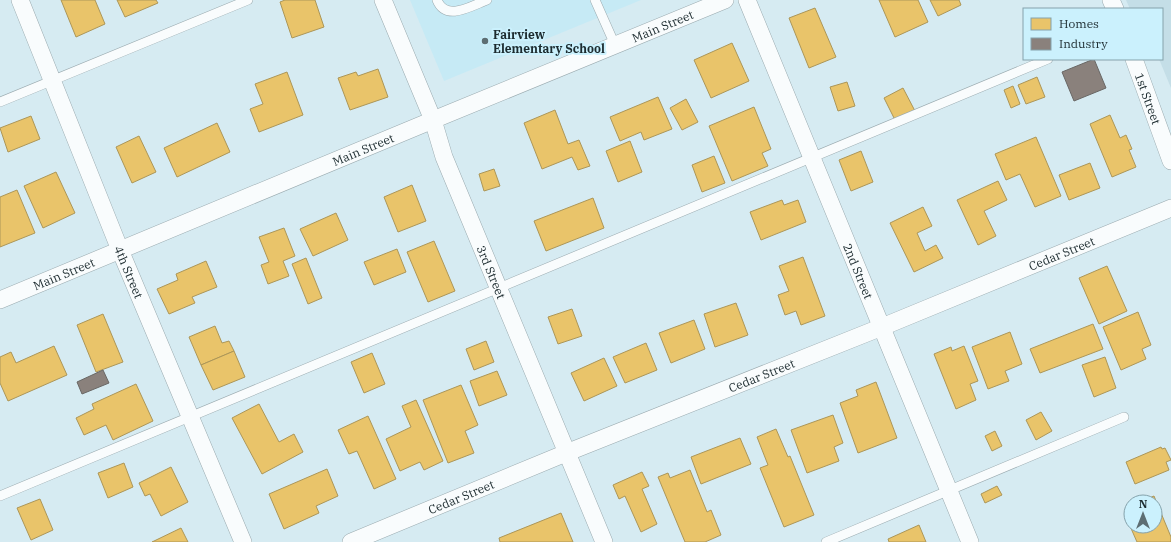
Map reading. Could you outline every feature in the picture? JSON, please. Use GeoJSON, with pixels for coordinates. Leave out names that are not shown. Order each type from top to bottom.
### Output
{"type":"FeatureCollection","features":[{"type":"Feature","properties":{"kind":"street","name":"4th Street"},"geometry":{"type":"LineString","coordinates":[[20,0],[51,81],[120,250],[189,417],[243,542]]}},
{"type":"Feature","properties":{"kind":"street","name":"3rd Street"},"geometry":{"type":"LineString","coordinates":[[382,0],[433,120],[444,157],[604,542]]}},
{"type":"Feature","properties":{"kind":"street","name":"Main Street"},"geometry":{"type":"LineString","coordinates":[[0,300],[725,0]]}},
{"type":"Feature","properties":{"kind":"street","name":"2nd Street"},"geometry":{"type":"LineString","coordinates":[[747,0],[970,542]]}},
{"type":"Feature","properties":{"kind":"street","name":"1st Street"},"geometry":{"type":"LineString","coordinates":[[1134,60],[1171,161]]}},
{"type":"Feature","properties":{"kind":"street","name":"Cedar Street"},"geometry":{"type":"LineString","coordinates":[[351,542],[566,453],[882,327],[1171,208]]}},
{"type":"Feature","properties":{"kind":"lane"},"geometry":{"type":"LineString","coordinates":[[0,102],[248,0]]}},
{"type":"Feature","properties":{"kind":"lane"},"geometry":{"type":"LineString","coordinates":[[437,0],[446,11],[457,12],[487,0]]}},
{"type":"Feature","properties":{"kind":"lane"},"geometry":{"type":"LineString","coordinates":[[595,0],[615,45]]}},
{"type":"Feature","properties":{"kind":"lane"},"geometry":{"type":"LineString","coordinates":[[0,496],[1046,60]]}},
{"type":"Feature","properties":{"kind":"lane"},"geometry":{"type":"LineString","coordinates":[[826,542],[1124,417]]}},
{"type":"Feature","properties":{"kind":"shaded area","name":"Fairview Elementary School"},"geometry":{"type":"Polygon","coordinates":[[[410,0],[641,0],[444,81],[410,0]]]}},
{"type":"Feature","properties":{"kind":"shaded area"},"geometry":{"type":"Polygon","coordinates":[[[1126,0],[1171,0],[1171,88],[1159,60],[1163,60],[1163,8],[1130,8],[1126,0]]]}},
{"type":"Feature","properties":{"kind":"building: Homes"},"geometry":{"type":"Polygon","coordinates":[[[61,0],[95,0],[105,24],[76,37],[61,0]]]}},
{"type":"Feature","properties":{"kind":"building: Homes"},"geometry":{"type":"Polygon","coordinates":[[[117,0],[156,0],[158,3],[125,17],[117,0]]]}},
{"type":"Feature","properties":{"kind":"building: Homes"},"geometry":{"type":"Polygon","coordinates":[[[285,0],[315,0],[324,27],[292,38],[280,2],[285,0]]]}},
{"type":"Feature","properties":{"kind":"building: Homes"},"geometry":{"type":"Polygon","coordinates":[[[879,0],[918,0],[928,22],[895,37],[879,0]]]}},
{"type":"Feature","properties":{"kind":"building: Homes"},"geometry":{"type":"Polygon","coordinates":[[[930,0],[959,0],[961,5],[938,16],[930,0]]]}},
{"type":"Feature","properties":{"kind":"building: Homes"},"geometry":{"type":"Polygon","coordinates":[[[815,8],[836,57],[809,68],[789,18],[815,8]]]}},
{"type":"Feature","properties":{"kind":"building: Homes"},"geometry":{"type":"Polygon","coordinates":[[[732,43],[749,81],[711,98],[694,60],[732,43]]]}},
{"type":"Feature","properties":{"kind":"building: Homes"},"geometry":{"type":"Polygon","coordinates":[[[378,69],[388,97],[350,110],[338,78],[356,72],[358,76],[378,69]]]}},
{"type":"Feature","properties":{"kind":"building: Homes"},"geometry":{"type":"Polygon","coordinates":[[[287,72],[303,115],[259,132],[250,109],[263,104],[255,84],[287,72]]]}},
{"type":"Feature","properties":{"kind":"building: Homes"},"geometry":{"type":"Polygon","coordinates":[[[1037,77],[1045,97],[1026,104],[1018,85],[1037,77]]]}},
{"type":"Feature","properties":{"kind":"building: Homes"},"geometry":{"type":"Polygon","coordinates":[[[847,82],[855,106],[838,111],[830,87],[847,82]]]}},
{"type":"Feature","properties":{"kind":"building: Homes"},"geometry":{"type":"Polygon","coordinates":[[[1013,86],[1020,104],[1011,108],[1004,90],[1013,86]]]}},
{"type":"Feature","properties":{"kind":"building: Homes"},"geometry":{"type":"Polygon","coordinates":[[[903,88],[915,111],[895,120],[884,98],[903,88]]]}},
{"type":"Feature","properties":{"kind":"building: Homes"},"geometry":{"type":"Polygon","coordinates":[[[658,97],[672,129],[644,140],[641,132],[620,141],[610,117],[658,97]]]}},
{"type":"Feature","properties":{"kind":"building: Homes"},"geometry":{"type":"Polygon","coordinates":[[[686,99],[698,122],[682,130],[670,108],[686,99]]]}},
{"type":"Feature","properties":{"kind":"building: Homes"},"geometry":{"type":"Polygon","coordinates":[[[754,107],[771,149],[762,153],[768,166],[732,181],[709,126],[754,107]]]}},
{"type":"Feature","properties":{"kind":"building: Homes"},"geometry":{"type":"Polygon","coordinates":[[[555,110],[568,144],[579,140],[590,166],[578,170],[572,157],[542,169],[524,123],[555,110]]]}},
{"type":"Feature","properties":{"kind":"building: Homes"},"geometry":{"type":"Polygon","coordinates":[[[1110,115],[1120,138],[1126,135],[1132,149],[1129,150],[1136,167],[1112,177],[1090,124],[1110,115]]]}},
{"type":"Feature","properties":{"kind":"building: Homes"},"geometry":{"type":"Polygon","coordinates":[[[31,116],[40,139],[8,152],[0,128],[31,116]]]}},
{"type":"Feature","properties":{"kind":"building: Homes"},"geometry":{"type":"Polygon","coordinates":[[[217,123],[230,152],[177,177],[164,148],[217,123]]]}},
{"type":"Feature","properties":{"kind":"building: Homes"},"geometry":{"type":"Polygon","coordinates":[[[139,136],[156,172],[132,183],[116,147],[139,136]]]}},
{"type":"Feature","properties":{"kind":"building: Homes"},"geometry":{"type":"Polygon","coordinates":[[[1036,137],[1061,196],[1035,207],[1020,174],[1006,180],[995,154],[1036,137]]]}},
{"type":"Feature","properties":{"kind":"building: Homes"},"geometry":{"type":"Polygon","coordinates":[[[630,141],[642,172],[618,182],[606,151],[630,141]]]}},
{"type":"Feature","properties":{"kind":"building: Homes"},"geometry":{"type":"Polygon","coordinates":[[[861,151],[873,182],[851,191],[839,160],[861,151]]]}},
{"type":"Feature","properties":{"kind":"building: Homes"},"geometry":{"type":"Polygon","coordinates":[[[714,156],[725,183],[702,192],[692,165],[714,156]]]}},
{"type":"Feature","properties":{"kind":"building: Homes"},"geometry":{"type":"Polygon","coordinates":[[[1090,163],[1100,188],[1069,200],[1059,175],[1090,163]]]}},
{"type":"Feature","properties":{"kind":"building: Homes"},"geometry":{"type":"Polygon","coordinates":[[[494,169],[500,186],[484,191],[479,174],[494,169]]]}},
{"type":"Feature","properties":{"kind":"building: Homes"},"geometry":{"type":"Polygon","coordinates":[[[56,172],[75,213],[43,228],[24,186],[56,172]]]}},
{"type":"Feature","properties":{"kind":"building: Homes"},"geometry":{"type":"Polygon","coordinates":[[[998,181],[1007,200],[984,211],[996,236],[978,245],[957,200],[998,181]]]}},
{"type":"Feature","properties":{"kind":"building: Homes"},"geometry":{"type":"Polygon","coordinates":[[[412,185],[426,221],[398,232],[384,197],[412,185]]]}},
{"type":"Feature","properties":{"kind":"building: Homes"},"geometry":{"type":"Polygon","coordinates":[[[17,190],[35,233],[0,247],[0,197],[17,190]]]}},
{"type":"Feature","properties":{"kind":"building: Homes"},"geometry":{"type":"Polygon","coordinates":[[[593,198],[604,228],[546,251],[534,221],[593,198]]]}},
{"type":"Feature","properties":{"kind":"building: Homes"},"geometry":{"type":"Polygon","coordinates":[[[782,200],[784,205],[798,200],[806,222],[761,240],[750,212],[782,200]]]}},
{"type":"Feature","properties":{"kind":"building: Homes"},"geometry":{"type":"Polygon","coordinates":[[[923,207],[932,226],[917,233],[925,251],[936,245],[943,258],[914,272],[890,223],[923,207]]]}},
{"type":"Feature","properties":{"kind":"building: Homes"},"geometry":{"type":"Polygon","coordinates":[[[336,213],[348,240],[313,256],[300,229],[336,213]]]}},
{"type":"Feature","properties":{"kind":"building: Homes"},"geometry":{"type":"Polygon","coordinates":[[[284,228],[295,256],[283,261],[289,276],[268,284],[261,265],[269,262],[259,237],[284,228]]]}},
{"type":"Feature","properties":{"kind":"building: Homes"},"geometry":{"type":"Polygon","coordinates":[[[434,241],[455,291],[428,302],[407,252],[434,241]]]}},
{"type":"Feature","properties":{"kind":"building: Homes"},"geometry":{"type":"Polygon","coordinates":[[[397,249],[406,272],[374,285],[364,262],[397,249]]]}},
{"type":"Feature","properties":{"kind":"building: Homes"},"geometry":{"type":"Polygon","coordinates":[[[803,257],[825,316],[801,325],[796,311],[785,315],[778,295],[789,291],[779,266],[803,257]]]}},
{"type":"Feature","properties":{"kind":"building: Homes"},"geometry":{"type":"Polygon","coordinates":[[[306,258],[322,298],[308,304],[292,264],[306,258]]]}},
{"type":"Feature","properties":{"kind":"building: Homes"},"geometry":{"type":"Polygon","coordinates":[[[206,261],[217,287],[192,297],[195,303],[169,314],[157,289],[178,280],[176,274],[206,261]]]}},
{"type":"Feature","properties":{"kind":"building: Homes"},"geometry":{"type":"Polygon","coordinates":[[[1107,266],[1127,311],[1099,324],[1079,278],[1107,266]]]}},
{"type":"Feature","properties":{"kind":"building: Homes"},"geometry":{"type":"Polygon","coordinates":[[[736,303],[748,335],[715,347],[704,314],[736,303]]]}},
{"type":"Feature","properties":{"kind":"building: Homes"},"geometry":{"type":"Polygon","coordinates":[[[572,309],[582,336],[558,344],[548,317],[572,309]]]}},
{"type":"Feature","properties":{"kind":"building: Homes"},"geometry":{"type":"Polygon","coordinates":[[[1138,312],[1151,345],[1142,349],[1146,359],[1121,370],[1103,327],[1138,312]]]}},
{"type":"Feature","properties":{"kind":"building: Homes"},"geometry":{"type":"Polygon","coordinates":[[[103,314],[123,362],[96,372],[77,325],[103,314]]]}},
{"type":"Feature","properties":{"kind":"building: Homes"},"geometry":{"type":"Polygon","coordinates":[[[694,320],[705,349],[671,363],[659,333],[694,320]]]}},
{"type":"Feature","properties":{"kind":"building: Homes"},"geometry":{"type":"Polygon","coordinates":[[[1093,324],[1103,349],[1040,373],[1030,349],[1093,324]]]}},
{"type":"Feature","properties":{"kind":"building: Homes"},"geometry":{"type":"Polygon","coordinates":[[[215,326],[222,343],[229,341],[234,351],[201,365],[189,337],[215,326]]]}},
{"type":"Feature","properties":{"kind":"building: Homes"},"geometry":{"type":"Polygon","coordinates":[[[1010,332],[1022,364],[1005,371],[1009,381],[988,389],[972,347],[1010,332]]]}},
{"type":"Feature","properties":{"kind":"building: Homes"},"geometry":{"type":"Polygon","coordinates":[[[486,341],[494,362],[474,370],[466,349],[486,341]]]}},
{"type":"Feature","properties":{"kind":"building: Homes"},"geometry":{"type":"Polygon","coordinates":[[[646,343],[657,370],[625,383],[613,357],[646,343]]]}},
{"type":"Feature","properties":{"kind":"building: Homes"},"geometry":{"type":"Polygon","coordinates":[[[54,346],[67,375],[8,401],[0,383],[0,357],[11,352],[16,363],[54,346]]]}},
{"type":"Feature","properties":{"kind":"building: Homes"},"geometry":{"type":"Polygon","coordinates":[[[964,346],[978,381],[970,384],[976,400],[956,409],[934,354],[951,347],[952,351],[964,346]]]}},
{"type":"Feature","properties":{"kind":"building: Homes"},"geometry":{"type":"Polygon","coordinates":[[[234,351],[245,377],[213,390],[201,365],[234,351]]]}},
{"type":"Feature","properties":{"kind":"building: Homes"},"geometry":{"type":"Polygon","coordinates":[[[372,353],[385,384],[364,393],[351,362],[372,353]]]}},
{"type":"Feature","properties":{"kind":"building: Homes"},"geometry":{"type":"Polygon","coordinates":[[[1105,357],[1116,388],[1094,397],[1082,365],[1105,357]]]}},
{"type":"Feature","properties":{"kind":"building: Homes"},"geometry":{"type":"Polygon","coordinates":[[[604,358],[617,386],[584,401],[571,373],[604,358]]]}},
{"type":"Feature","properties":{"kind":"building: Homes"},"geometry":{"type":"Polygon","coordinates":[[[497,371],[507,395],[479,406],[470,381],[497,371]]]}},
{"type":"Feature","properties":{"kind":"building: Homes"},"geometry":{"type":"Polygon","coordinates":[[[876,382],[897,438],[858,453],[840,403],[858,396],[856,390],[876,382]]]}},
{"type":"Feature","properties":{"kind":"building: Homes"},"geometry":{"type":"Polygon","coordinates":[[[136,384],[153,421],[113,440],[106,425],[84,435],[76,418],[94,409],[92,404],[136,384]]]}},
{"type":"Feature","properties":{"kind":"building: Homes"},"geometry":{"type":"Polygon","coordinates":[[[461,385],[478,425],[465,431],[474,453],[448,463],[423,400],[461,385]]]}},
{"type":"Feature","properties":{"kind":"building: Homes"},"geometry":{"type":"Polygon","coordinates":[[[416,400],[443,461],[424,470],[420,462],[400,471],[386,439],[411,427],[402,406],[416,400]]]}},
{"type":"Feature","properties":{"kind":"building: Homes"},"geometry":{"type":"Polygon","coordinates":[[[259,404],[279,442],[294,434],[303,452],[262,474],[232,418],[259,404]]]}},
{"type":"Feature","properties":{"kind":"building: Homes"},"geometry":{"type":"Polygon","coordinates":[[[1041,412],[1052,431],[1036,440],[1026,420],[1041,412]]]}},
{"type":"Feature","properties":{"kind":"building: Homes"},"geometry":{"type":"Polygon","coordinates":[[[833,415],[843,443],[834,447],[839,461],[807,473],[791,430],[833,415]]]}},
{"type":"Feature","properties":{"kind":"building: Homes"},"geometry":{"type":"Polygon","coordinates":[[[368,416],[396,479],[374,489],[357,451],[349,454],[338,430],[368,416]]]}},
{"type":"Feature","properties":{"kind":"building: Homes"},"geometry":{"type":"Polygon","coordinates":[[[776,429],[788,457],[790,456],[814,515],[784,527],[760,468],[768,465],[757,437],[776,429]]]}},
{"type":"Feature","properties":{"kind":"building: Homes"},"geometry":{"type":"Polygon","coordinates":[[[995,431],[1002,446],[992,451],[985,436],[995,431]]]}},
{"type":"Feature","properties":{"kind":"building: Homes"},"geometry":{"type":"Polygon","coordinates":[[[740,438],[751,464],[701,484],[691,457],[740,438]]]}},
{"type":"Feature","properties":{"kind":"building: Homes"},"geometry":{"type":"Polygon","coordinates":[[[1161,447],[1162,449],[1165,448],[1171,460],[1166,462],[1169,470],[1135,484],[1126,462],[1161,447]]]}},
{"type":"Feature","properties":{"kind":"building: Homes"},"geometry":{"type":"Polygon","coordinates":[[[124,463],[133,487],[108,498],[98,473],[124,463]]]}},
{"type":"Feature","properties":{"kind":"building: Homes"},"geometry":{"type":"Polygon","coordinates":[[[171,467],[188,502],[161,516],[150,494],[145,496],[139,483],[171,467]]]}},
{"type":"Feature","properties":{"kind":"building: Homes"},"geometry":{"type":"Polygon","coordinates":[[[327,469],[338,496],[316,506],[319,513],[284,529],[269,494],[327,469]]]}},
{"type":"Feature","properties":{"kind":"building: Homes"},"geometry":{"type":"Polygon","coordinates":[[[690,470],[707,512],[711,510],[721,535],[705,542],[685,542],[658,477],[668,473],[670,478],[690,470]]]}},
{"type":"Feature","properties":{"kind":"building: Homes"},"geometry":{"type":"Polygon","coordinates":[[[642,472],[649,486],[642,489],[657,524],[641,532],[625,496],[619,499],[613,485],[642,472]]]}},
{"type":"Feature","properties":{"kind":"building: Homes"},"geometry":{"type":"Polygon","coordinates":[[[997,486],[1002,495],[985,503],[981,494],[997,486]]]}},
{"type":"Feature","properties":{"kind":"building: Homes"},"geometry":{"type":"Polygon","coordinates":[[[40,499],[53,530],[31,540],[17,508],[40,499]]]}},
{"type":"Feature","properties":{"kind":"building: Homes"},"geometry":{"type":"Polygon","coordinates":[[[561,513],[573,542],[500,542],[499,538],[561,513]]]}},
{"type":"Feature","properties":{"kind":"building: Homes"},"geometry":{"type":"Polygon","coordinates":[[[1163,518],[1171,537],[1171,542],[1137,542],[1133,534],[1163,534],[1163,518]]]}},
{"type":"Feature","properties":{"kind":"building: Homes"},"geometry":{"type":"Polygon","coordinates":[[[919,525],[926,542],[889,542],[888,539],[919,525]]]}},
{"type":"Feature","properties":{"kind":"building: Homes"},"geometry":{"type":"Polygon","coordinates":[[[181,528],[188,542],[152,542],[181,528]]]}},
{"type":"Feature","properties":{"kind":"building: Industry"},"geometry":{"type":"Polygon","coordinates":[[[1094,60],[1106,88],[1074,101],[1062,72],[1094,60]]]}},
{"type":"Feature","properties":{"kind":"building: Industry"},"geometry":{"type":"Polygon","coordinates":[[[103,370],[109,383],[82,394],[77,382],[103,370]]]}},
{"type":"Feature","properties":{"kind":"place","name":"Fairview Elementary School"},"geometry":{"type":"Point","coordinates":[485,41]}}]}
